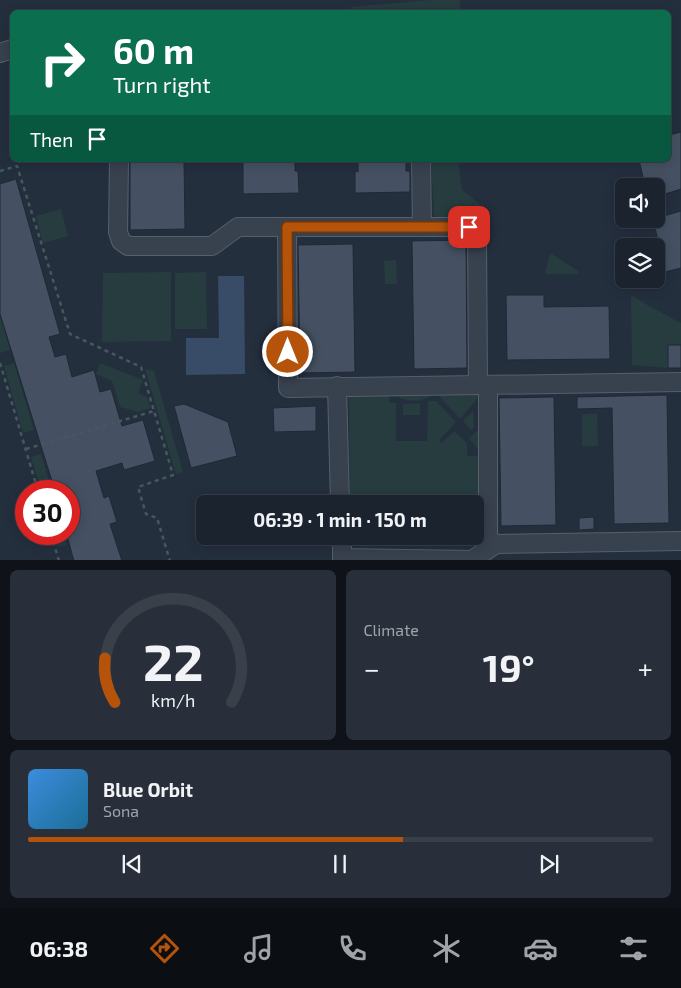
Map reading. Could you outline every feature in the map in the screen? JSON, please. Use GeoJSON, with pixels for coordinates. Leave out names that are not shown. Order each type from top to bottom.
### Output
{"type":"FeatureCollection","features":[{"type":"Feature","properties":{"kind":"street"},"geometry":{"type":"LineString","coordinates":[[119,162],[118,232],[121,241],[128,246],[212,246],[238,227],[469,227],[475,230],[478,236],[488,535],[490,540],[496,544]]}},
{"type":"Feature","properties":{"kind":"street"},"geometry":{"type":"LineString","coordinates":[[421,162],[422,227]]}},
{"type":"Feature","properties":{"kind":"street"},"geometry":{"type":"LineString","coordinates":[[287,227],[288,388],[681,382]]}},
{"type":"Feature","properties":{"kind":"street"},"geometry":{"type":"LineString","coordinates":[[337,386],[340,495]]}},
{"type":"Feature","properties":{"kind":"street"},"geometry":{"type":"LineString","coordinates":[[342,545],[342,559],[472,560],[496,544],[681,541]]}},
{"type":"Feature","properties":{"kind":"path"},"geometry":{"type":"LineString","coordinates":[[0,171],[17,166],[70,334],[141,367],[173,475],[138,487],[146,514],[158,518],[170,560]]}},
{"type":"Feature","properties":{"kind":"path"},"geometry":{"type":"LineString","coordinates":[[0,363],[35,480]]}},
{"type":"Feature","properties":{"kind":"path"},"geometry":{"type":"LineString","coordinates":[[26,450],[154,411]]}},
{"type":"Feature","properties":{"kind":"path"},"geometry":{"type":"LineString","coordinates":[[54,545],[59,560]]}},
{"type":"Feature","properties":{"kind":"green space"},"geometry":{"type":"Polygon","coordinates":[[[430,0],[460,0],[460,10],[351,10],[351,7],[430,0]]]}},
{"type":"Feature","properties":{"kind":"green space"},"geometry":{"type":"Polygon","coordinates":[[[431,162],[458,162],[462,190],[480,204],[473,216],[440,218],[434,215],[431,162]]]}},
{"type":"Feature","properties":{"kind":"green space"},"geometry":{"type":"Polygon","coordinates":[[[61,209],[68,236],[43,243],[36,216],[61,209]]]}},
{"type":"Feature","properties":{"kind":"green space"},"geometry":{"type":"Polygon","coordinates":[[[552,254],[578,271],[578,274],[546,274],[550,255],[552,254]]]}},
{"type":"Feature","properties":{"kind":"green space"},"geometry":{"type":"Polygon","coordinates":[[[396,260],[397,284],[385,284],[384,261],[396,260]]]}},
{"type":"Feature","properties":{"kind":"green space"},"geometry":{"type":"Polygon","coordinates":[[[171,272],[171,341],[102,342],[103,273],[171,272]]]}},
{"type":"Feature","properties":{"kind":"green space"},"geometry":{"type":"Polygon","coordinates":[[[206,272],[207,329],[175,329],[175,273],[206,272]]]}},
{"type":"Feature","properties":{"kind":"green space"},"geometry":{"type":"Polygon","coordinates":[[[631,295],[681,323],[681,345],[668,345],[668,368],[632,365],[631,295]]]}},
{"type":"Feature","properties":{"kind":"green space"},"geometry":{"type":"Polygon","coordinates":[[[0,316],[10,350],[0,353],[0,316]]]}},
{"type":"Feature","properties":{"kind":"green space"},"geometry":{"type":"Polygon","coordinates":[[[14,363],[34,430],[23,433],[4,366],[14,363]]]}},
{"type":"Feature","properties":{"kind":"green space"},"geometry":{"type":"Polygon","coordinates":[[[100,363],[143,380],[138,393],[147,397],[151,408],[138,412],[120,407],[112,381],[96,374],[100,363]]]}},
{"type":"Feature","properties":{"kind":"green space"},"geometry":{"type":"Polygon","coordinates":[[[145,369],[154,371],[183,472],[176,474],[145,369]]]}},
{"type":"Feature","properties":{"kind":"green space"},"geometry":{"type":"Polygon","coordinates":[[[478,394],[478,398],[460,419],[438,395],[478,394]]]}},
{"type":"Feature","properties":{"kind":"green space"},"geometry":{"type":"Polygon","coordinates":[[[396,395],[432,395],[414,401],[400,398],[396,395]]]}},
{"type":"Feature","properties":{"kind":"green space"},"geometry":{"type":"Polygon","coordinates":[[[389,396],[389,403],[396,403],[396,441],[427,441],[428,401],[436,401],[456,422],[439,440],[442,443],[454,431],[467,443],[467,456],[479,456],[480,495],[350,495],[349,397],[389,396]]]}},
{"type":"Feature","properties":{"kind":"green space"},"geometry":{"type":"Polygon","coordinates":[[[420,403],[420,415],[403,415],[403,404],[420,403]]]}},
{"type":"Feature","properties":{"kind":"green space"},"geometry":{"type":"Polygon","coordinates":[[[473,411],[474,427],[471,430],[463,421],[473,411]]]}},
{"type":"Feature","properties":{"kind":"green space"},"geometry":{"type":"Polygon","coordinates":[[[582,414],[597,414],[598,446],[582,446],[582,414]]]}},
{"type":"Feature","properties":{"kind":"green space"},"geometry":{"type":"Polygon","coordinates":[[[479,429],[479,451],[469,438],[479,429]]]}},
{"type":"Feature","properties":{"kind":"green space"},"geometry":{"type":"Polygon","coordinates":[[[41,454],[49,480],[38,480],[31,457],[41,454]]]}},
{"type":"Feature","properties":{"kind":"water"},"geometry":{"type":"Polygon","coordinates":[[[218,276],[244,276],[245,374],[186,375],[186,338],[219,338],[218,276]]]}},
{"type":"Feature","properties":{"kind":"building"},"geometry":{"type":"Polygon","coordinates":[[[681,132],[681,189],[665,194],[665,178],[643,178],[639,162],[671,162],[671,134],[681,132]]]}},
{"type":"Feature","properties":{"kind":"building"},"geometry":{"type":"Polygon","coordinates":[[[130,162],[184,162],[185,229],[130,230],[130,162]]]}},
{"type":"Feature","properties":{"kind":"building"},"geometry":{"type":"Polygon","coordinates":[[[243,162],[295,162],[295,171],[298,171],[299,193],[243,194],[243,162]]]}},
{"type":"Feature","properties":{"kind":"building"},"geometry":{"type":"Polygon","coordinates":[[[358,162],[406,162],[406,171],[410,171],[410,192],[355,193],[355,171],[358,172],[358,162]]]}},
{"type":"Feature","properties":{"kind":"building"},"geometry":{"type":"Polygon","coordinates":[[[16,179],[60,334],[49,337],[55,357],[66,354],[72,377],[94,370],[100,392],[111,389],[122,426],[143,420],[155,461],[124,470],[122,463],[96,471],[104,498],[109,496],[117,522],[110,524],[122,560],[74,560],[70,545],[80,545],[80,480],[52,480],[0,314],[0,184],[16,179]]]}},
{"type":"Feature","properties":{"kind":"building"},"geometry":{"type":"Polygon","coordinates":[[[681,211],[681,268],[665,272],[665,238],[657,238],[655,228],[665,228],[665,216],[681,211]]]}},
{"type":"Feature","properties":{"kind":"building"},"geometry":{"type":"Polygon","coordinates":[[[466,240],[467,368],[414,369],[412,241],[466,240]]]}},
{"type":"Feature","properties":{"kind":"building"},"geometry":{"type":"Polygon","coordinates":[[[353,244],[355,372],[300,373],[298,245],[353,244]]]}},
{"type":"Feature","properties":{"kind":"building"},"geometry":{"type":"Polygon","coordinates":[[[506,295],[544,295],[544,307],[609,306],[610,359],[507,360],[506,295]]]}},
{"type":"Feature","properties":{"kind":"building"},"geometry":{"type":"Polygon","coordinates":[[[668,345],[681,345],[681,368],[668,368],[668,345]]]}},
{"type":"Feature","properties":{"kind":"building"},"geometry":{"type":"Polygon","coordinates":[[[667,395],[669,523],[614,524],[612,408],[577,409],[577,397],[667,395]]]}},
{"type":"Feature","properties":{"kind":"building"},"geometry":{"type":"Polygon","coordinates":[[[554,397],[556,525],[501,526],[499,398],[554,397]]]}},
{"type":"Feature","properties":{"kind":"building"},"geometry":{"type":"Polygon","coordinates":[[[184,404],[228,422],[237,456],[191,468],[174,406],[184,404]]]}},
{"type":"Feature","properties":{"kind":"building"},"geometry":{"type":"Polygon","coordinates":[[[316,406],[316,431],[274,432],[273,408],[316,406]]]}},
{"type":"Feature","properties":{"kind":"building"},"geometry":{"type":"Polygon","coordinates":[[[594,517],[594,529],[579,530],[579,518],[594,517]]]}},
{"type":"Feature","properties":{"kind":"route"},"geometry":{"type":"LineString","coordinates":[[288,352],[287,227],[469,227]]}}]}
